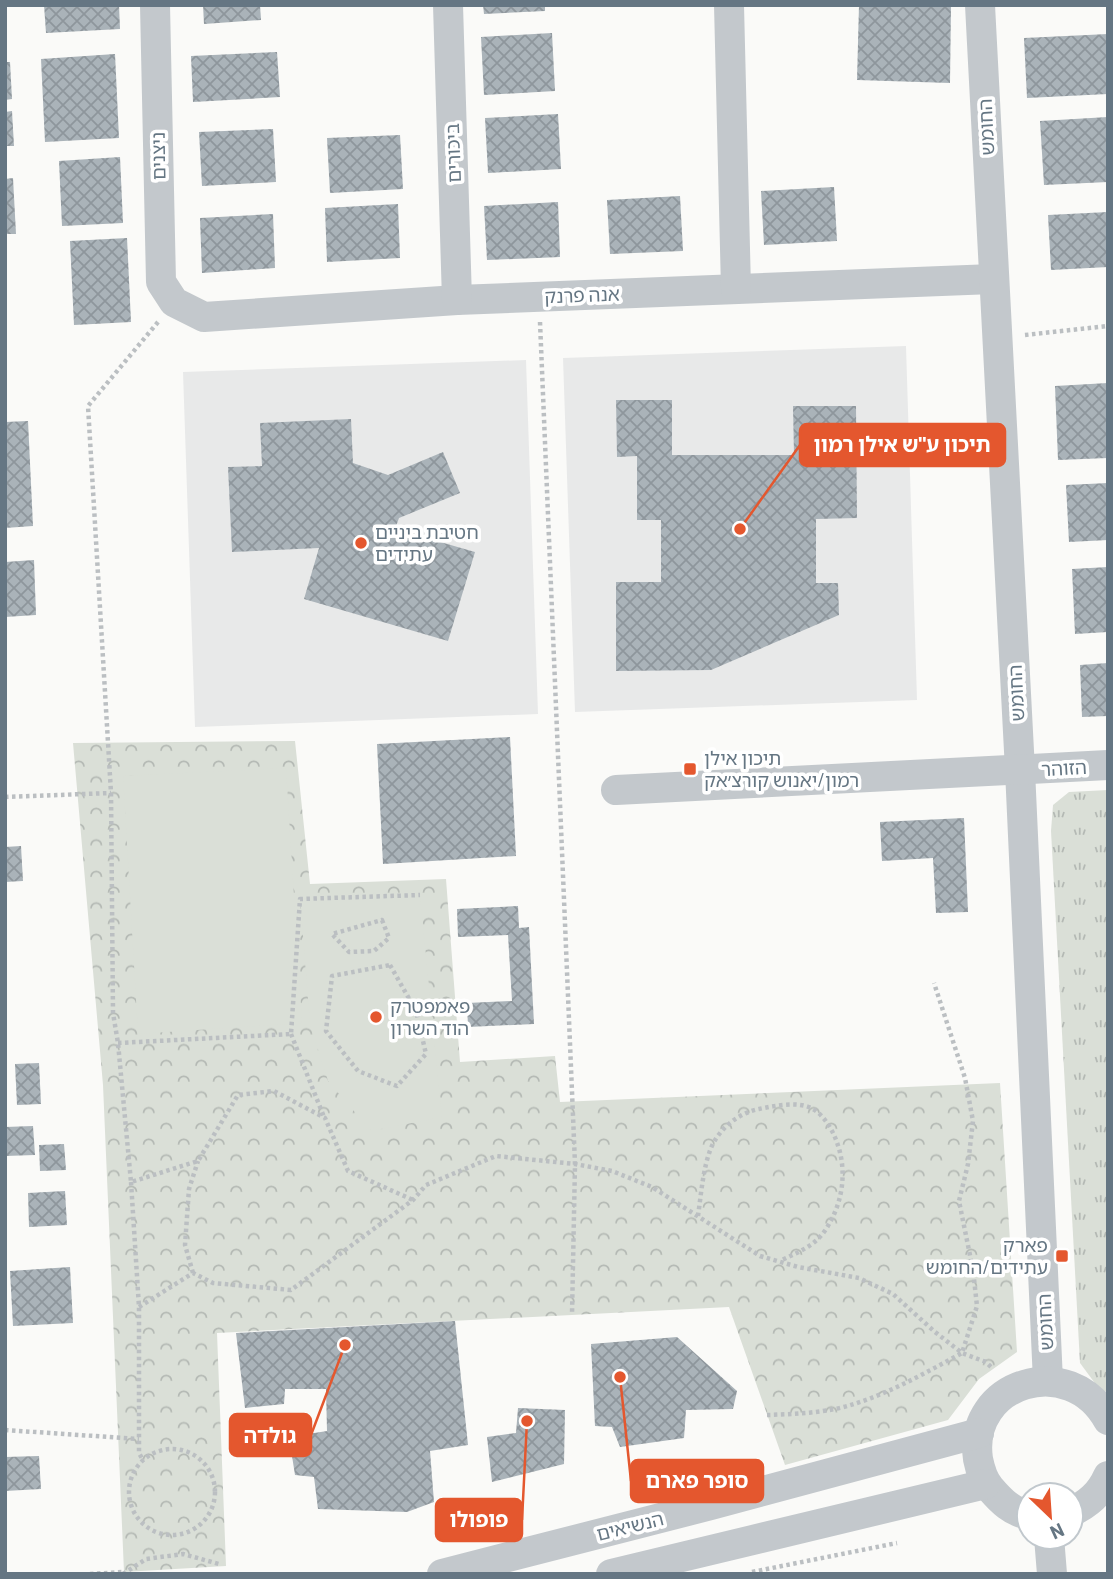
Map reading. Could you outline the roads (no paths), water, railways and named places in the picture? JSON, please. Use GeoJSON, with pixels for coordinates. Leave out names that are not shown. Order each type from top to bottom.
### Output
{"type":"FeatureCollection","features":[{"type":"Feature","properties":{"kind":"street","name":"ניצנים"},"geometry":{"type":"LineString","coordinates":[[155,5],[160,282],[174,302]]}},
{"type":"Feature","properties":{"kind":"street","name":"ביכורים"},"geometry":{"type":"LineString","coordinates":[[448,5],[457,300]]}},
{"type":"Feature","properties":{"kind":"street"},"geometry":{"type":"LineString","coordinates":[[729,5],[736,289]]}},
{"type":"Feature","properties":{"kind":"street","name":"החומש"},"geometry":{"type":"LineString","coordinates":[[979,5],[1020,770],[1048,1381]]}},
{"type":"Feature","properties":{"kind":"street","name":"אנה פרנק"},"geometry":{"type":"LineString","coordinates":[[174,302],[204,317],[457,300],[993,279]]}},
{"type":"Feature","properties":{"kind":"street","name":"הזוהר"},"geometry":{"type":"LineString","coordinates":[[616,790],[1108,765]]}},
{"type":"Feature","properties":{"kind":"street"},"geometry":{"type":"LineString","coordinates":[[1015,1510],[1001,1502],[986,1484],[979,1468],[979,1433],[986,1415],[999,1400],[1014,1388],[1031,1383],[1048,1381],[1066,1384],[1083,1392],[1097,1404],[1108,1419]]}},
{"type":"Feature","properties":{"kind":"street","name":"הנשיאים"},"geometry":{"type":"LineString","coordinates":[[442,1574],[979,1433]]}},
{"type":"Feature","properties":{"kind":"street"},"geometry":{"type":"LineString","coordinates":[[1085,1505],[1106,1483]]}},
{"type":"Feature","properties":{"kind":"street"},"geometry":{"type":"LineString","coordinates":[[611,1574],[986,1484]]}},
{"type":"Feature","properties":{"kind":"street"},"geometry":{"type":"LineString","coordinates":[[1050,1551],[1052,1574]]}},
{"type":"Feature","properties":{"kind":"place","name":"תיכון ע\"ש אילן רמון"},"geometry":{"type":"Point","coordinates":[740,529]}},
{"type":"Feature","properties":{"kind":"place","name":"חטיבת ביניים עתידים"},"geometry":{"type":"Point","coordinates":[361,543]}},
{"type":"Feature","properties":{"kind":"place","name":"תיכון אילן רמון/יאנוש קורצ׳אק"},"geometry":{"type":"Point","coordinates":[690,769]}},
{"type":"Feature","properties":{"kind":"place","name":"פאמפטרק הוד השרון"},"geometry":{"type":"Point","coordinates":[376,1017]}},
{"type":"Feature","properties":{"kind":"place","name":"פארק עתידים/החומש"},"geometry":{"type":"Point","coordinates":[1062,1256]}},
{"type":"Feature","properties":{"kind":"place","name":"גולדה"},"geometry":{"type":"Point","coordinates":[345,1345]}},
{"type":"Feature","properties":{"kind":"place","name":"סופר פארם"},"geometry":{"type":"Point","coordinates":[620,1377]}},
{"type":"Feature","properties":{"kind":"place","name":"פופולו"},"geometry":{"type":"Point","coordinates":[527,1421]}}]}
